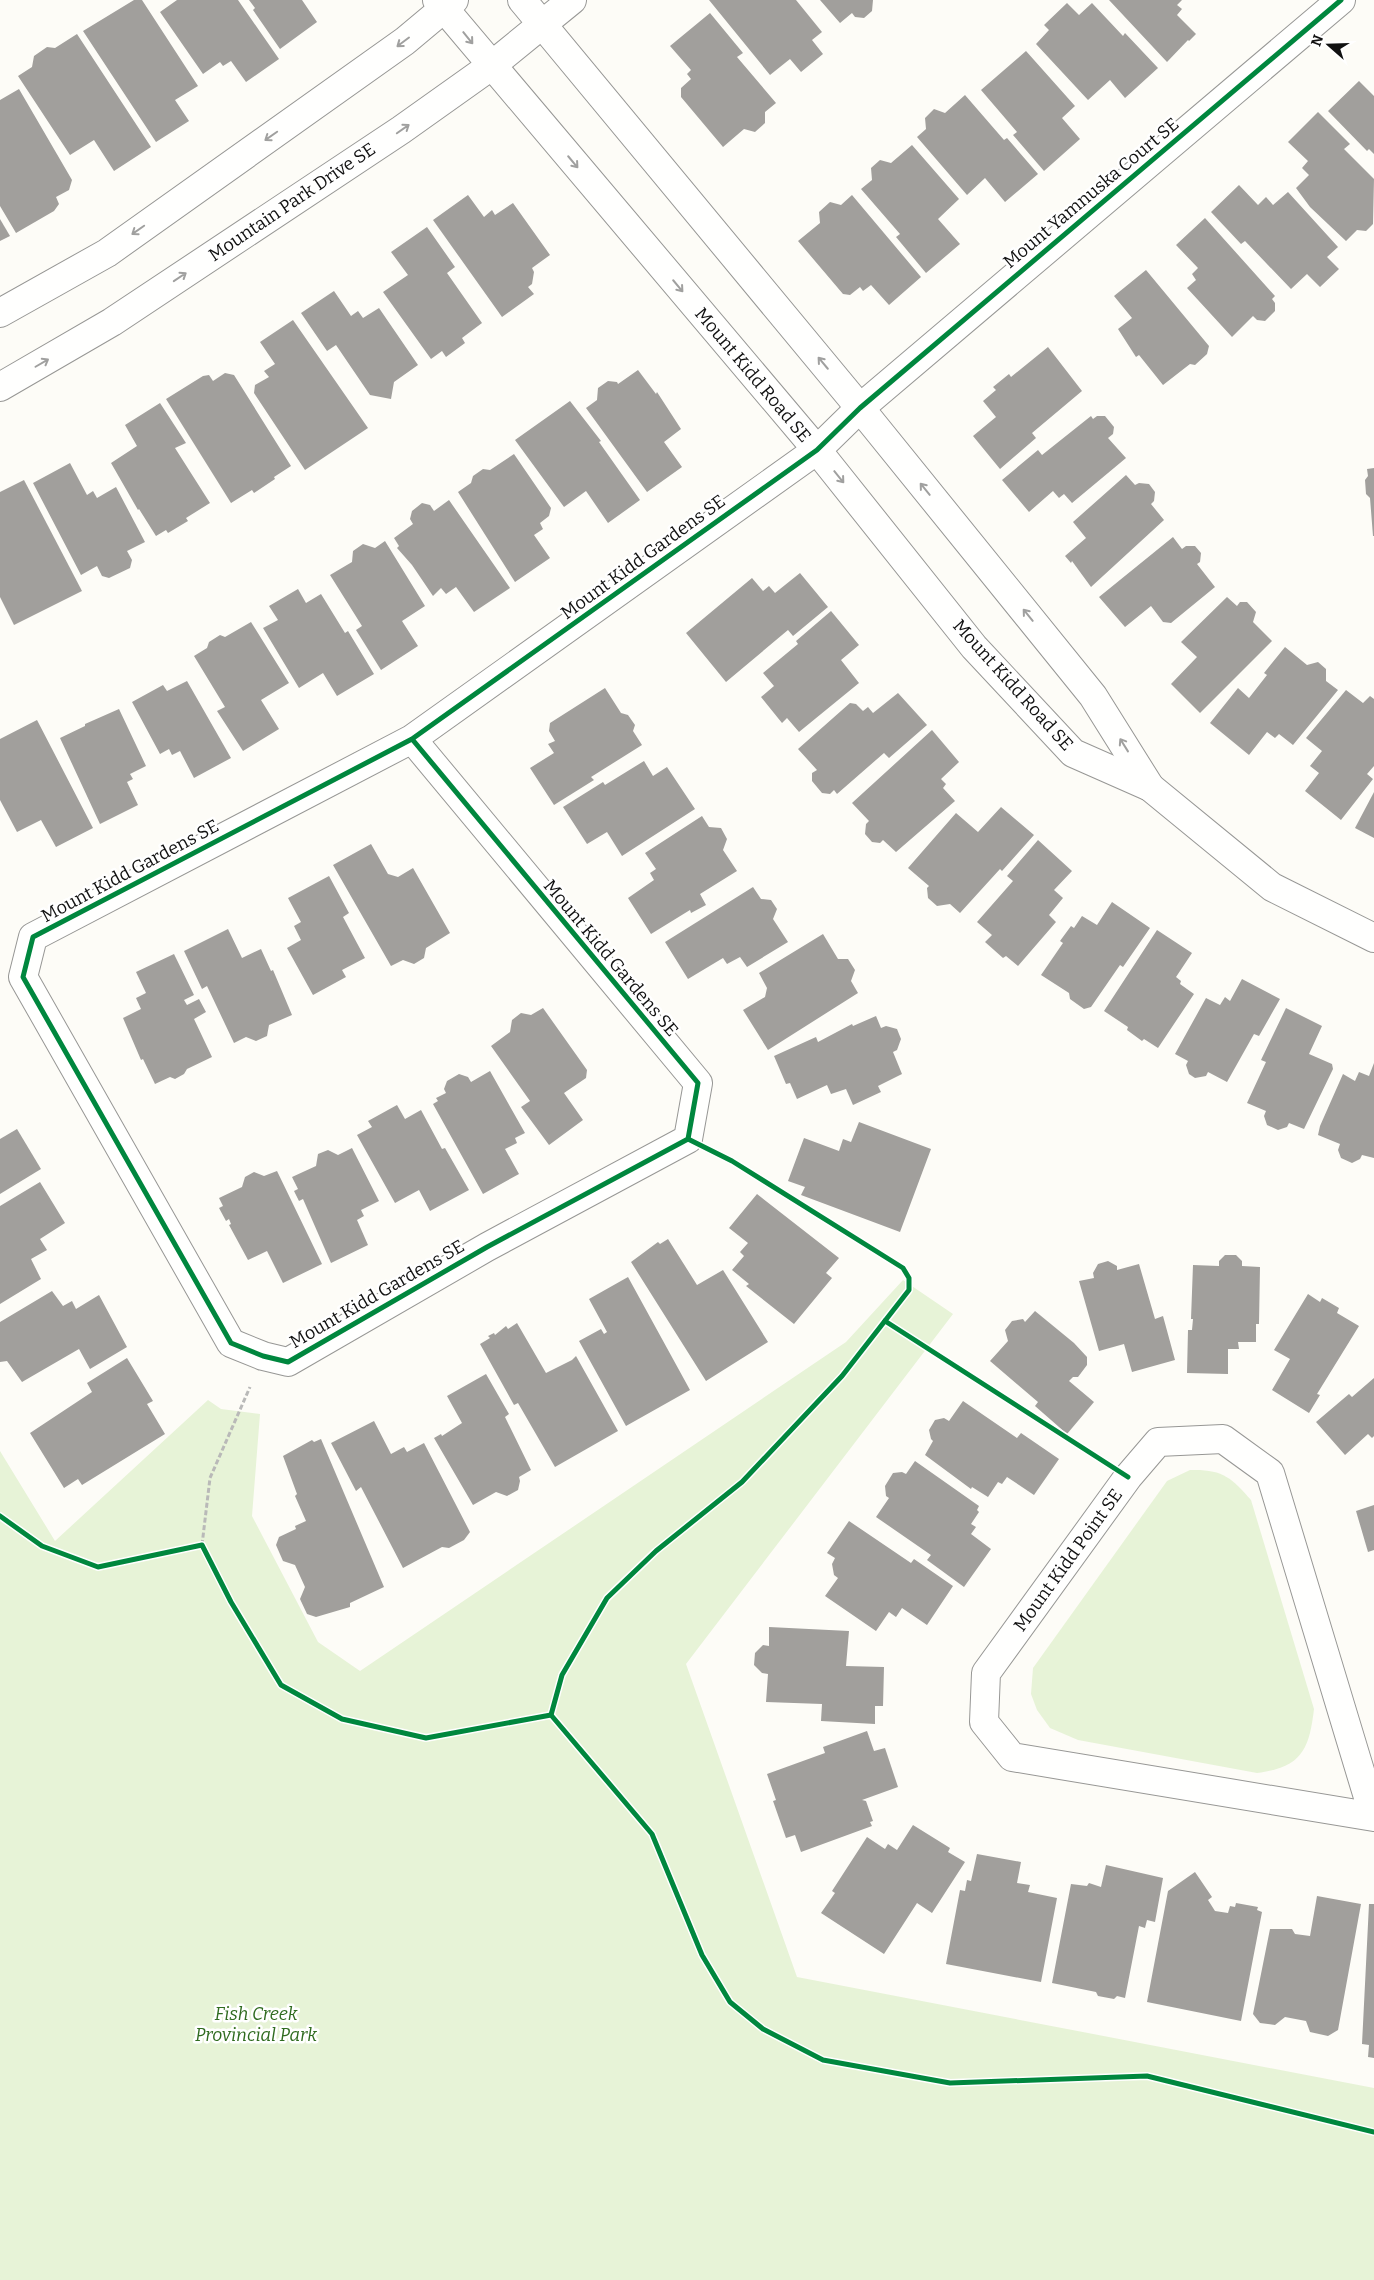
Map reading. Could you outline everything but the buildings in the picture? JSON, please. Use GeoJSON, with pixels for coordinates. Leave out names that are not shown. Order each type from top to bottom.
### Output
{"type":"FeatureCollection","features":[{"type":"Feature","properties":{"kind":"street","name":"Mount Kidd Road SE"},"geometry":{"type":"LineString","coordinates":[[522,0],[860,408],[1093,696],[1150,787]]}},
{"type":"Feature","properties":{"kind":"street","name":"Mountain Park Drive SE"},"geometry":{"type":"LineString","coordinates":[[0,387],[120,316],[401,130],[491,66],[572,0]]}},
{"type":"Feature","properties":{"kind":"street","name":"Mount Yamnuska Court SE"},"geometry":{"type":"LineString","coordinates":[[817,450],[860,408],[1340,0]]}},
{"type":"Feature","properties":{"kind":"street","name":"Mount Kidd Road SE"},"geometry":{"type":"LineString","coordinates":[[445,3],[491,66],[817,450],[974,646],[1073,753],[1150,787],[1272,887],[1374,938]]}},
{"type":"Feature","properties":{"kind":"street"},"geometry":{"type":"LineString","coordinates":[[0,313],[107,253],[405,41],[445,3]]}},
{"type":"Feature","properties":{"kind":"street","name":"Mount Kidd Gardens SE"},"geometry":{"type":"LineString","coordinates":[[412,739],[698,1083],[688,1139],[488,1247],[288,1362],[263,1356],[231,1343],[23,977],[33,938],[412,739],[817,450]]}},
{"type":"Feature","properties":{"kind":"street","name":"Mount Kidd Point SE"},"geometry":{"type":"LineString","coordinates":[[1224,1439],[1270,1473],[1374,1817],[1012,1757],[984,1722],[986,1673],[1128,1477],[1158,1442],[1224,1439]]}},
{"type":"Feature","properties":{"kind":"path"},"geometry":{"type":"LineString","coordinates":[[206,1553],[202,1544],[210,1478],[263,1356]]}},
{"type":"Feature","properties":{"kind":"path"},"geometry":{"type":"LineString","coordinates":[[192,1547],[202,1544]]}},
{"type":"Feature","properties":{"kind":"green space","name":"Fish Creek Provincial Park"},"geometry":{"type":"Polygon","coordinates":[[[903,1280],[953,1314],[686,1664],[797,1977],[1374,2088],[1374,2280],[0,2280],[0,1451],[55,1541],[208,1400],[221,1409],[260,1414],[252,1516],[318,1642],[360,1671],[846,1342],[903,1280]]]}},
{"type":"Feature","properties":{"kind":"green space"},"geometry":{"type":"Polygon","coordinates":[[[1190,1470],[1210,1471],[1225,1476],[1238,1485],[1251,1500],[1314,1709],[1309,1736],[1300,1754],[1293,1761],[1272,1770],[1257,1773],[1078,1740],[1050,1728],[1037,1710],[1031,1694],[1033,1668],[1167,1481],[1190,1470]]]}},
{"type":"Feature","properties":{"kind":"cycle path"},"geometry":{"type":"LineString","coordinates":[[412,739],[698,1083],[688,1139],[487,1247],[288,1362],[263,1356],[231,1343],[23,977],[33,937],[412,739],[817,450],[860,408],[1341,0]]}},
{"type":"Feature","properties":{"kind":"cycle path"},"geometry":{"type":"LineString","coordinates":[[551,1715],[562,1675],[607,1598],[656,1551],[742,1482],[842,1376],[909,1290],[909,1278],[903,1268],[732,1161],[688,1139]]}},
{"type":"Feature","properties":{"kind":"cycle path"},"geometry":{"type":"LineString","coordinates":[[885,1321],[1128,1477]]}},
{"type":"Feature","properties":{"kind":"cycle path"},"geometry":{"type":"LineString","coordinates":[[0,1516],[42,1546],[98,1567],[202,1545],[231,1602],[281,1685],[342,1719],[426,1738],[551,1715],[652,1834],[702,1955],[730,2002],[763,2029],[823,2060],[950,2083],[1147,2076],[1374,2132]]}}]}
